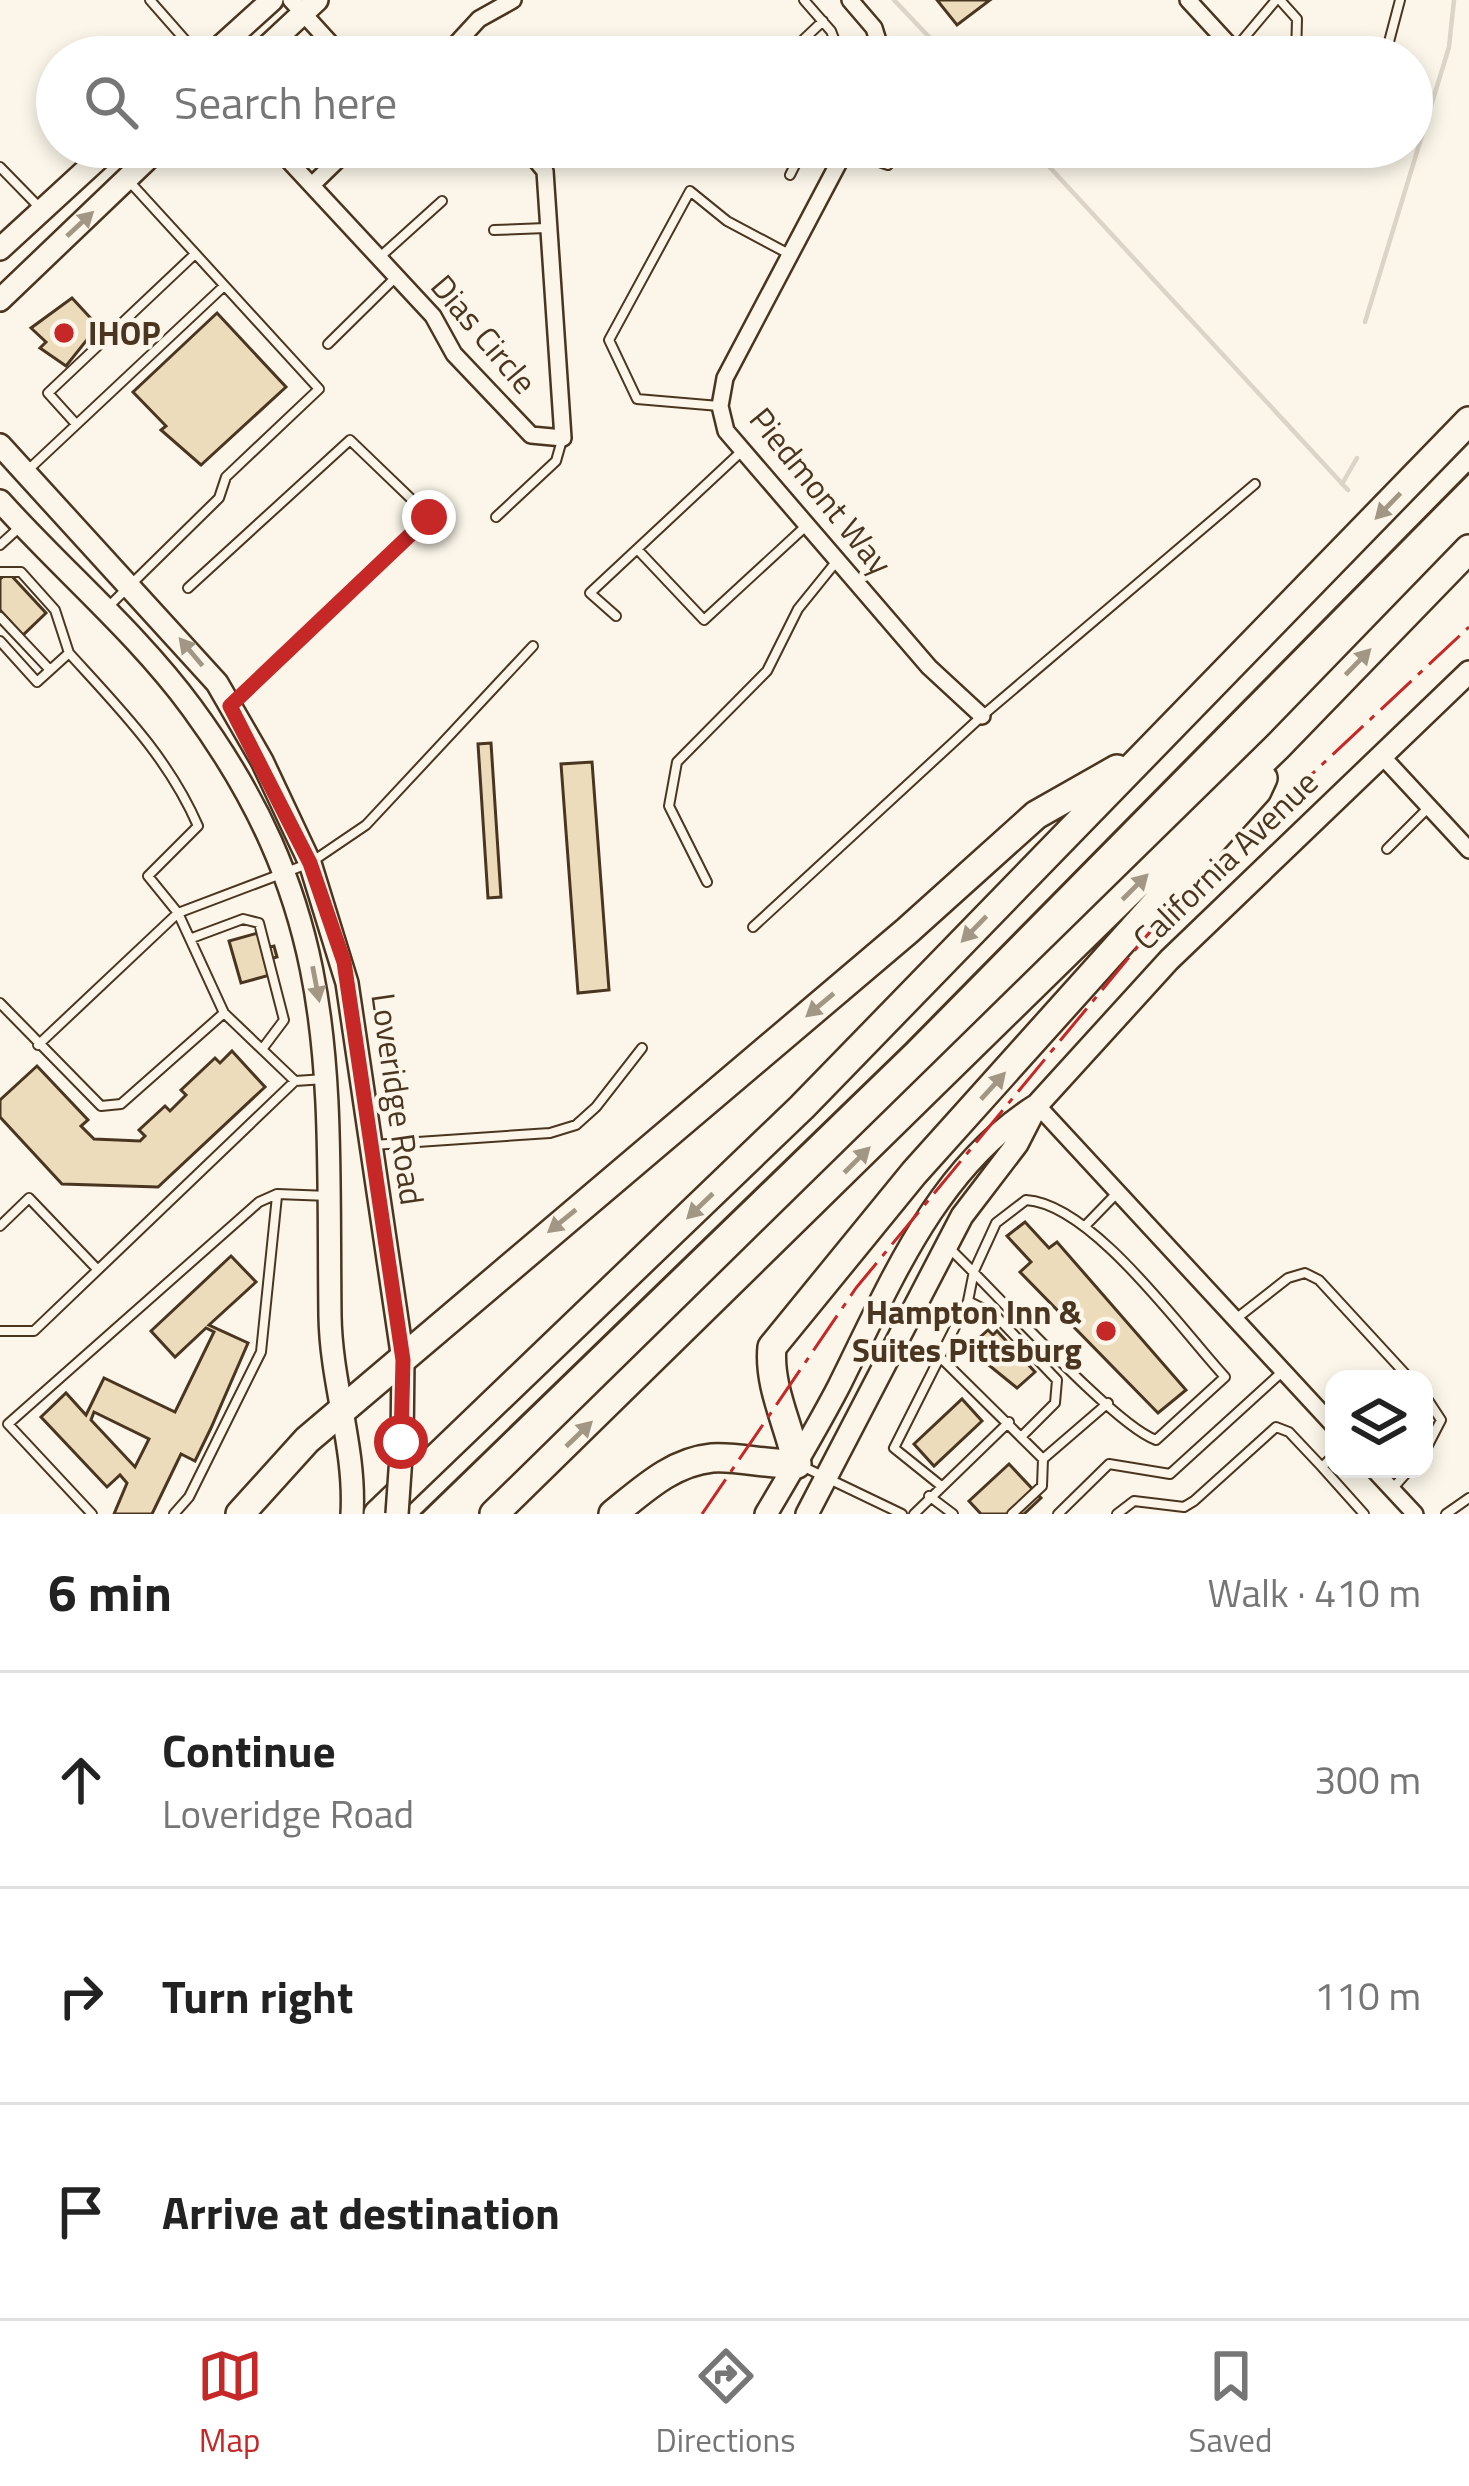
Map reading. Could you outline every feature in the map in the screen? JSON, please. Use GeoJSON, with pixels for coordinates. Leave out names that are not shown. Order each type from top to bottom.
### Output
{"type":"FeatureCollection","features":[{"type":"Feature","properties":{"kind":"highway"},"geometry":{"type":"LineString","coordinates":[[378,1514],[802,1107],[1469,421]]}},
{"type":"Feature","properties":{"kind":"highway"},"geometry":{"type":"LineString","coordinates":[[494,1514],[1277,747],[1469,549]]}},
{"type":"Feature","properties":{"kind":"highway"},"geometry":{"type":"LineString","coordinates":[[614,1514],[662,1474],[690,1463],[715,1457],[758,1466],[797,1464],[788,1419],[770,1374],[772,1347],[914,1173],[1257,791],[1277,747]]}},
{"type":"Feature","properties":{"kind":"highway"},"geometry":{"type":"LineString","coordinates":[[240,1514],[307,1440],[907,932],[1036,815],[1143,754]]}},
{"type":"Feature","properties":{"kind":"main road"},"geometry":{"type":"LineString","coordinates":[[230,36],[272,0]]}},
{"type":"Feature","properties":{"kind":"main road"},"geometry":{"type":"LineString","coordinates":[[275,36],[303,4]]}},
{"type":"Feature","properties":{"kind":"main road"},"geometry":{"type":"LineString","coordinates":[[0,249],[88,168]]}},
{"type":"Feature","properties":{"kind":"main road"},"geometry":{"type":"LineString","coordinates":[[0,300],[138,168]]}},
{"type":"Feature","properties":{"kind":"main road","name":"Loveridge Road"},"geometry":{"type":"LineString","coordinates":[[0,445],[217,683],[310,863],[344,962],[403,1360],[397,1514]]}},
{"type":"Feature","properties":{"kind":"main road","name":"Loveridge Road"},"geometry":{"type":"LineString","coordinates":[[0,501],[190,706],[243,786],[286,871],[318,981],[329,1079],[331,1371],[354,1478],[352,1514]]}},
{"type":"Feature","properties":{"kind":"main road","name":"California Avenue"},"geometry":{"type":"LineString","coordinates":[[807,1514],[946,1245],[1037,1105],[1168,960],[1469,672]]}},
{"type":"Feature","properties":{"kind":"main road","name":"California Avenue"},"geometry":{"type":"LineString","coordinates":[[766,1514],[797,1464],[904,1255],[941,1198],[995,1131],[1037,1105]]}},
{"type":"Feature","properties":{"kind":"street"},"geometry":{"type":"LineString","coordinates":[[464,36],[479,20],[513,0]]}},
{"type":"Feature","properties":{"kind":"street"},"geometry":{"type":"LineString","coordinates":[[850,0],[876,36]]}},
{"type":"Feature","properties":{"kind":"street"},"geometry":{"type":"LineString","coordinates":[[1188,0],[1221,36]]}},
{"type":"Feature","properties":{"kind":"street"},"geometry":{"type":"LineString","coordinates":[[303,4],[328,36]]}},
{"type":"Feature","properties":{"kind":"street","name":"Dias Circle"},"geometry":{"type":"LineString","coordinates":[[296,168],[438,321],[454,354],[531,435],[563,438],[542,168]]}},
{"type":"Feature","properties":{"kind":"street"},"geometry":{"type":"LineString","coordinates":[[312,185],[329,168]]}},
{"type":"Feature","properties":{"kind":"street","name":"Piedmont Way"},"geometry":{"type":"LineString","coordinates":[[836,168],[725,378],[720,406],[726,430],[929,668],[982,716]]}},
{"type":"Feature","properties":{"kind":"street"},"geometry":{"type":"LineString","coordinates":[[1381,754],[1469,850]]}},
{"type":"Feature","properties":{"kind":"street"},"geometry":{"type":"LineString","coordinates":[[1037,1105],[1325,1416]]}},
{"type":"Feature","properties":{"kind":"street"},"geometry":{"type":"LineString","coordinates":[[1382,1478],[1415,1514]]}},
{"type":"Feature","properties":{"kind":"lane"},"geometry":{"type":"LineString","coordinates":[[150,0],[185,36]]}},
{"type":"Feature","properties":{"kind":"lane"},"geometry":{"type":"LineString","coordinates":[[804,0],[830,36]]}},
{"type":"Feature","properties":{"kind":"lane"},"geometry":{"type":"LineString","coordinates":[[1246,36],[1278,0],[1297,19],[1297,36]]}},
{"type":"Feature","properties":{"kind":"lane"},"geometry":{"type":"LineString","coordinates":[[1391,36],[1400,0]]}},
{"type":"Feature","properties":{"kind":"lane"},"geometry":{"type":"LineString","coordinates":[[807,36],[823,21]]}},
{"type":"Feature","properties":{"kind":"lane"},"geometry":{"type":"LineString","coordinates":[[0,167],[42,210]]}},
{"type":"Feature","properties":{"kind":"lane"},"geometry":{"type":"LineString","coordinates":[[790,175],[794,168]]}},
{"type":"Feature","properties":{"kind":"lane"},"geometry":{"type":"LineString","coordinates":[[104,610],[219,498],[226,477],[319,389],[127,179]]}},
{"type":"Feature","properties":{"kind":"lane"},"geometry":{"type":"LineString","coordinates":[[720,406],[637,399],[609,340],[690,191],[727,221],[790,254]]}},
{"type":"Feature","properties":{"kind":"lane"},"geometry":{"type":"LineString","coordinates":[[379,258],[442,201]]}},
{"type":"Feature","properties":{"kind":"lane"},"geometry":{"type":"LineString","coordinates":[[494,230],[548,228]]}},
{"type":"Feature","properties":{"kind":"lane"},"geometry":{"type":"LineString","coordinates":[[76,424],[48,393],[195,254]]}},
{"type":"Feature","properties":{"kind":"lane"},"geometry":{"type":"LineString","coordinates":[[328,344],[396,277]]}},
{"type":"Feature","properties":{"kind":"lane"},"geometry":{"type":"LineString","coordinates":[[26,472],[224,286]]}},
{"type":"Feature","properties":{"kind":"lane"},"geometry":{"type":"LineString","coordinates":[[496,518],[556,461],[563,438]]}},
{"type":"Feature","properties":{"kind":"lane"},"geometry":{"type":"LineString","coordinates":[[188,588],[350,440],[429,517],[230,706]]}},
{"type":"Feature","properties":{"kind":"lane"},"geometry":{"type":"LineString","coordinates":[[616,616],[590,593],[743,450]]}},
{"type":"Feature","properties":{"kind":"lane"},"geometry":{"type":"LineString","coordinates":[[753,927],[982,716],[1255,484]]}},
{"type":"Feature","properties":{"kind":"lane"},"geometry":{"type":"LineString","coordinates":[[0,545],[22,525]]}},
{"type":"Feature","properties":{"kind":"lane"},"geometry":{"type":"LineString","coordinates":[[637,549],[704,620],[807,525]]}},
{"type":"Feature","properties":{"kind":"lane"},"geometry":{"type":"LineString","coordinates":[[707,882],[669,806],[677,762],[767,671],[798,609],[837,560]]}},
{"type":"Feature","properties":{"kind":"lane"},"geometry":{"type":"LineString","coordinates":[[0,572],[16,569],[50,602],[69,653],[157,750],[198,826],[148,876],[192,938],[224,1013],[295,1081]]}},
{"type":"Feature","properties":{"kind":"lane"},"geometry":{"type":"LineString","coordinates":[[0,617],[50,670]]}},
{"type":"Feature","properties":{"kind":"lane"},"geometry":{"type":"LineString","coordinates":[[0,641],[38,682],[69,653]]}},
{"type":"Feature","properties":{"kind":"lane"},"geometry":{"type":"LineString","coordinates":[[38,1045],[178,913],[310,863],[366,825],[533,646]]}},
{"type":"Feature","properties":{"kind":"lane"},"geometry":{"type":"LineString","coordinates":[[1387,850],[1429,807]]}},
{"type":"Feature","properties":{"kind":"lane"},"geometry":{"type":"LineString","coordinates":[[192,938],[243,919],[259,923],[284,1017],[263,1048]]}},
{"type":"Feature","properties":{"kind":"lane"},"geometry":{"type":"LineString","coordinates":[[0,1003],[101,1106],[121,1104],[224,1013]]}},
{"type":"Feature","properties":{"kind":"lane"},"geometry":{"type":"LineString","coordinates":[[371,1145],[550,1132],[576,1125],[642,1048]]}},
{"type":"Feature","properties":{"kind":"lane"},"geometry":{"type":"LineString","coordinates":[[0,1331],[34,1331],[295,1081],[329,1079]]}},
{"type":"Feature","properties":{"kind":"lane"},"geometry":{"type":"LineString","coordinates":[[1086,1225],[1118,1192]]}},
{"type":"Feature","properties":{"kind":"lane"},"geometry":{"type":"LineString","coordinates":[[92,1514],[8,1424],[259,1202],[277,1194],[330,1196]]}},
{"type":"Feature","properties":{"kind":"lane"},"geometry":{"type":"LineString","coordinates":[[174,1514],[189,1497],[261,1352],[277,1194]]}},
{"type":"Feature","properties":{"kind":"lane"},"geometry":{"type":"LineString","coordinates":[[0,1226],[29,1198],[97,1268]]}},
{"type":"Feature","properties":{"kind":"lane"},"geometry":{"type":"LineString","coordinates":[[940,1485],[894,1448],[968,1301],[974,1271],[996,1223],[1026,1200],[1046,1201],[1086,1225],[1225,1377],[1156,1440],[1108,1403],[974,1271],[946,1245]]}},
{"type":"Feature","properties":{"kind":"lane"},"geometry":{"type":"LineString","coordinates":[[1235,1320],[1288,1278],[1305,1274],[1319,1280],[1402,1370]]}},
{"type":"Feature","properties":{"kind":"lane"},"geometry":{"type":"LineString","coordinates":[[968,1301],[994,1314],[1057,1380],[1055,1403],[1022,1436]]}},
{"type":"Feature","properties":{"kind":"lane"},"geometry":{"type":"LineString","coordinates":[[941,1358],[1043,1459],[1042,1486],[1012,1514]]}},
{"type":"Feature","properties":{"kind":"lane"},"geometry":{"type":"LineString","coordinates":[[1058,1514],[1109,1464],[1170,1474],[1283,1371]]}},
{"type":"Feature","properties":{"kind":"lane"},"geometry":{"type":"LineString","coordinates":[[1043,1459],[1108,1403]]}},
{"type":"Feature","properties":{"kind":"lane"},"geometry":{"type":"LineString","coordinates":[[1433,1408],[1441,1420],[1433,1436]]}},
{"type":"Feature","properties":{"kind":"lane"},"geometry":{"type":"LineString","coordinates":[[914,1514],[1009,1422]]}},
{"type":"Feature","properties":{"kind":"lane"},"geometry":{"type":"LineString","coordinates":[[1117,1514],[1134,1502],[1184,1507],[1194,1502],[1276,1427],[1289,1432],[1364,1514]]}},
{"type":"Feature","properties":{"kind":"lane"},"geometry":{"type":"LineString","coordinates":[[797,1464],[902,1514]]}},
{"type":"Feature","properties":{"kind":"lane"},"geometry":{"type":"LineString","coordinates":[[1322,1467],[1325,1464]]}},
{"type":"Feature","properties":{"kind":"lane"},"geometry":{"type":"LineString","coordinates":[[1392,1489],[1402,1478]]}},
{"type":"Feature","properties":{"kind":"lane"},"geometry":{"type":"LineString","coordinates":[[929,1496],[952,1514]]}},
{"type":"Feature","properties":{"kind":"lane"},"geometry":{"type":"LineString","coordinates":[[1446,1514],[1469,1498]]}},
{"type":"Feature","properties":{"kind":"building"},"geometry":{"type":"Polygon","coordinates":[[[937,0],[990,0],[957,25],[937,0]]]}},
{"type":"Feature","properties":{"kind":"building","name":"IHOP"},"geometry":{"type":"Polygon","coordinates":[[[72,298],[98,326],[66,366],[40,348],[46,342],[31,328],[72,298]]]}},
{"type":"Feature","properties":{"kind":"building"},"geometry":{"type":"Polygon","coordinates":[[[217,313],[286,387],[201,465],[161,430],[166,426],[133,392],[217,313]]]}},
{"type":"Feature","properties":{"kind":"building"},"geometry":{"type":"Polygon","coordinates":[[[8,572],[46,613],[23,635],[0,610],[0,579],[8,572]]]}},
{"type":"Feature","properties":{"kind":"building"},"geometry":{"type":"Polygon","coordinates":[[[491,743],[501,897],[488,898],[478,744],[491,743]]]}},
{"type":"Feature","properties":{"kind":"building"},"geometry":{"type":"Polygon","coordinates":[[[592,762],[609,990],[578,993],[561,764],[592,762]]]}},
{"type":"Feature","properties":{"kind":"building"},"geometry":{"type":"Polygon","coordinates":[[[258,933],[262,949],[274,946],[277,957],[266,960],[270,975],[241,983],[229,941],[258,933]]]}},
{"type":"Feature","properties":{"kind":"building"},"geometry":{"type":"Polygon","coordinates":[[[232,1051],[265,1087],[158,1187],[62,1184],[0,1117],[0,1100],[37,1066],[88,1120],[81,1126],[94,1139],[140,1141],[145,1136],[139,1130],[165,1106],[170,1111],[186,1095],[181,1090],[215,1058],[220,1063],[232,1051]]]}},
{"type":"Feature","properties":{"kind":"building","name":"Hampton Inn & Suites Pittsburg"},"geometry":{"type":"Polygon","coordinates":[[[1025,1222],[1049,1248],[1057,1242],[1186,1390],[1158,1413],[1020,1272],[1031,1262],[1007,1236],[1025,1222]]]}},
{"type":"Feature","properties":{"kind":"building"},"geometry":{"type":"Polygon","coordinates":[[[231,1256],[256,1282],[209,1325],[248,1343],[195,1461],[181,1454],[152,1514],[114,1514],[127,1483],[120,1475],[107,1487],[41,1417],[66,1393],[86,1415],[104,1378],[175,1412],[214,1332],[206,1328],[175,1357],[151,1331],[231,1256]],[[94,1412],[91,1420],[135,1467],[149,1439],[94,1412]]]}},
{"type":"Feature","properties":{"kind":"building"},"geometry":{"type":"Polygon","coordinates":[[[988,1330],[993,1335],[997,1331],[1035,1372],[1017,1388],[985,1362],[989,1359],[977,1340],[988,1330]]]}},
{"type":"Feature","properties":{"kind":"building"},"geometry":{"type":"Polygon","coordinates":[[[962,1399],[982,1421],[934,1466],[914,1444],[962,1399]]]}},
{"type":"Feature","properties":{"kind":"building"},"geometry":{"type":"Polygon","coordinates":[[[1009,1464],[1041,1498],[1024,1514],[981,1514],[969,1501],[1009,1464]]]}},
{"type":"Feature","properties":{"kind":"waterway"},"geometry":{"type":"LineString","coordinates":[[894,0],[928,36]]}},
{"type":"Feature","properties":{"kind":"waterway"},"geometry":{"type":"LineString","coordinates":[[1433,99],[1449,47],[1454,0]]}},
{"type":"Feature","properties":{"kind":"waterway"},"geometry":{"type":"LineString","coordinates":[[1050,168],[1348,490]]}},
{"type":"Feature","properties":{"kind":"waterway"},"geometry":{"type":"LineString","coordinates":[[1365,322],[1412,168]]}},
{"type":"Feature","properties":{"kind":"waterway"},"geometry":{"type":"LineString","coordinates":[[1342,484],[1357,458]]}},
{"type":"Feature","properties":{"kind":"tram line"},"geometry":{"type":"LineString","coordinates":[[421,1514],[906,1044],[1469,473]]}},
{"type":"Feature","properties":{"kind":"power"},"geometry":{"type":"LineString","coordinates":[[702,1514],[856,1288],[1173,904],[1469,627]]}},
{"type":"Feature","properties":{"kind":"place","name":"IHOP"},"geometry":{"type":"Point","coordinates":[64,333]}},
{"type":"Feature","properties":{"kind":"place","name":"Hampton Inn & Suites Pittsburg"},"geometry":{"type":"Point","coordinates":[1106,1331]}},
{"type":"Feature","properties":{"kind":"route"},"geometry":{"type":"LineString","coordinates":[[401,1442],[403,1360],[344,962],[310,863],[230,706],[429,517]]}}]}
